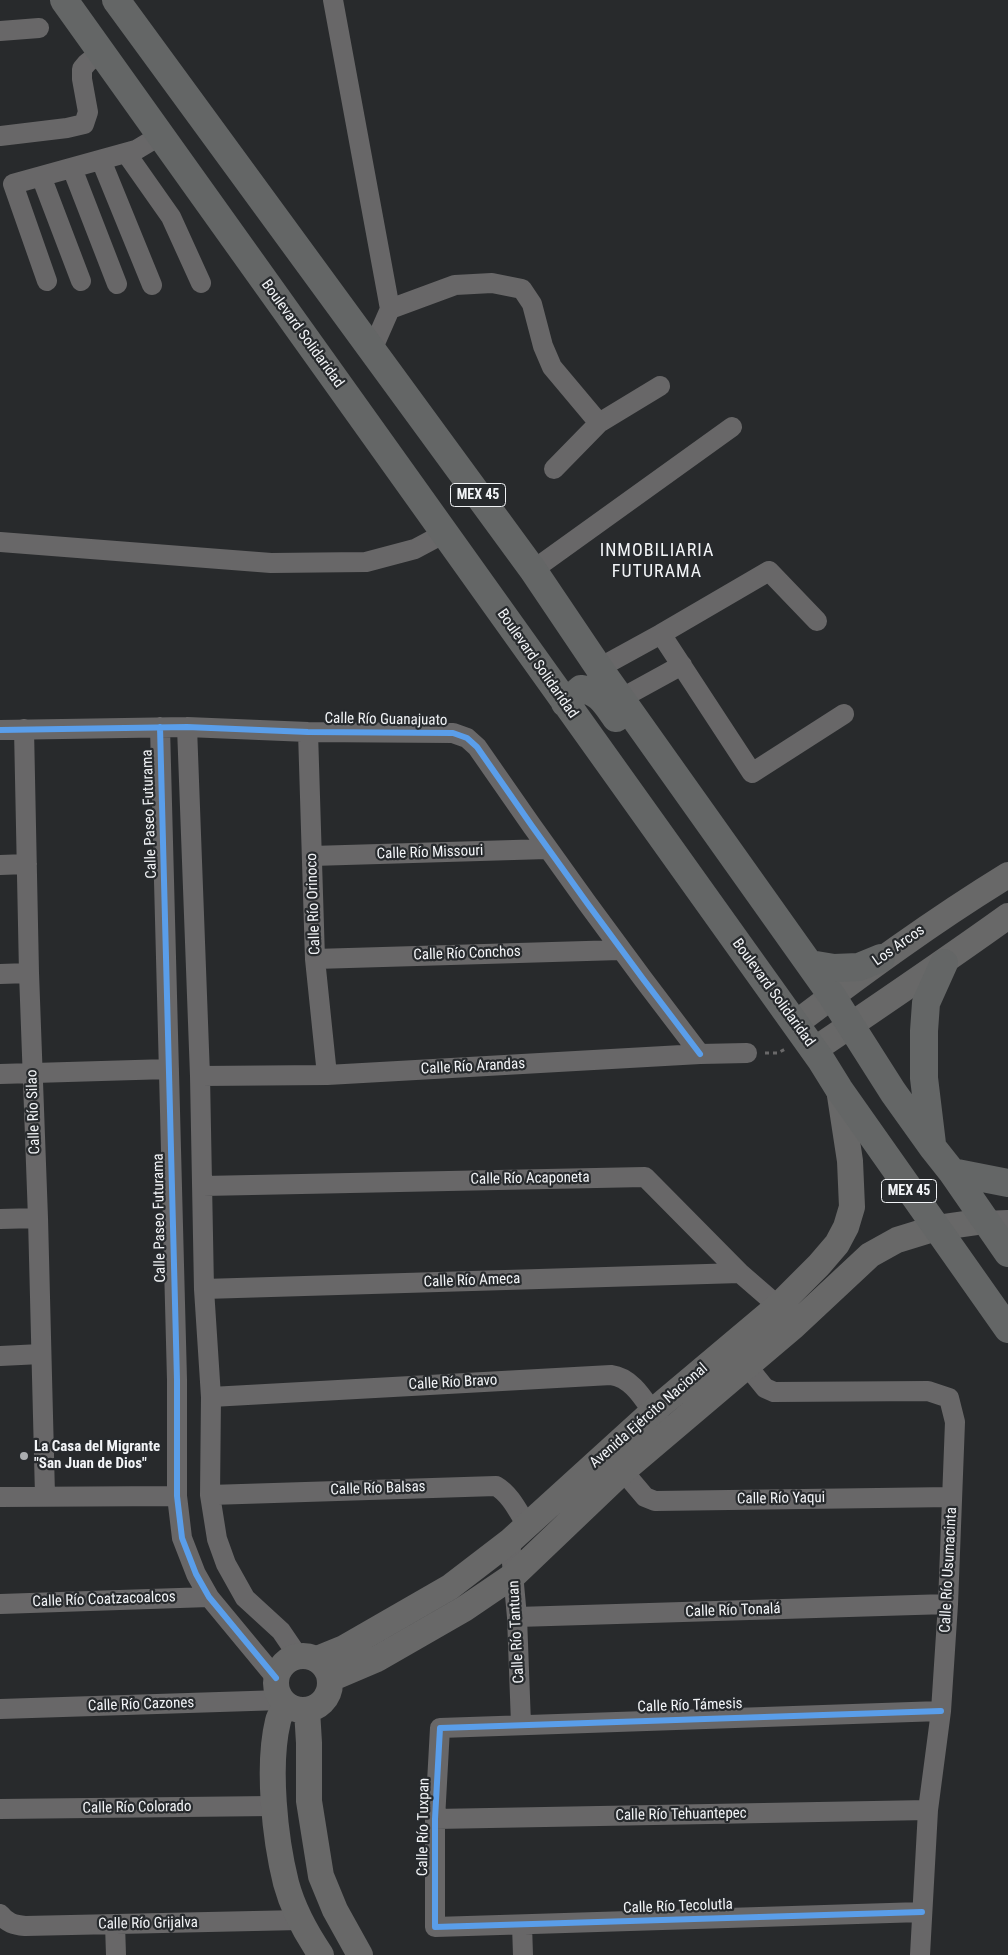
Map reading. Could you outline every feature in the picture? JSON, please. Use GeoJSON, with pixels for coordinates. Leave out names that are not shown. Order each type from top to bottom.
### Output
{"type":"FeatureCollection","features":[{"type":"Feature","properties":{"kind":"highway","name":"Boulevard Solidaridad"},"geometry":{"type":"LineString","coordinates":[[64,0],[805,1037],[839,1089],[1008,1329]]}},
{"type":"Feature","properties":{"kind":"highway","name":"MEX 45"},"geometry":{"type":"LineString","coordinates":[[116,0],[533,570],[620,699],[810,964],[851,1024],[893,1092],[933,1148],[952,1172],[996,1220],[1008,1253]]}},
{"type":"Feature","properties":{"kind":"highway"},"geometry":{"type":"LineString","coordinates":[[565,703],[581,689],[591,690],[600,696],[648,764],[679,802],[716,834]]}},
{"type":"Feature","properties":{"kind":"highway"},"geometry":{"type":"LineString","coordinates":[[810,964],[834,968],[859,967],[881,958]]}},
{"type":"Feature","properties":{"kind":"highway"},"geometry":{"type":"LineString","coordinates":[[933,1148],[924,1078],[924,1032],[926,1003],[944,963]]}},
{"type":"Feature","properties":{"kind":"highway"},"geometry":{"type":"LineString","coordinates":[[952,1172],[1008,1183]]}},
{"type":"Feature","properties":{"kind":"main road","name":"Los Arcos"},"geometry":{"type":"LineString","coordinates":[[805,1037],[832,996],[881,958],[954,908],[1008,875]]}},
{"type":"Feature","properties":{"kind":"main road"},"geometry":{"type":"LineString","coordinates":[[805,1037],[851,1024],[944,963],[1008,916]]}},
{"type":"Feature","properties":{"kind":"main road","name":"Avenida Ejército Nacional"},"geometry":{"type":"LineString","coordinates":[[315,1665],[450,1587],[518,1533],[610,1452],[652,1412],[778,1306],[819,1265],[837,1244],[852,1207],[850,1161],[839,1089]]}},
{"type":"Feature","properties":{"kind":"main road","name":"Avenida Ejército Nacional"},"geometry":{"type":"LineString","coordinates":[[315,1665],[377,1659],[464,1609],[514,1575],[623,1471],[748,1367],[870,1255],[898,1240],[936,1228],[996,1220]]}},
{"type":"Feature","properties":{"kind":"main road"},"geometry":{"type":"LineString","coordinates":[[288,1698],[315,1707],[328,1696],[315,1665],[288,1660],[280,1668],[288,1698],[309,1743],[309,1800],[321,1876],[335,1910],[360,1955]]}},
{"type":"Feature","properties":{"kind":"main road"},"geometry":{"type":"LineString","coordinates":[[288,1698],[278,1719],[274,1750],[273,1806],[286,1884],[300,1920],[321,1955]]}},
{"type":"Feature","properties":{"kind":"street"},"geometry":{"type":"LineString","coordinates":[[332,0],[390,309],[372,350]]}},
{"type":"Feature","properties":{"kind":"street"},"geometry":{"type":"LineString","coordinates":[[0,31],[39,28]]}},
{"type":"Feature","properties":{"kind":"street"},"geometry":{"type":"LineString","coordinates":[[0,136],[67,128],[84,124],[88,112],[82,69],[87,62],[101,52]]}},
{"type":"Feature","properties":{"kind":"street"},"geometry":{"type":"LineString","coordinates":[[47,281],[13,184],[136,150],[160,136]]}},
{"type":"Feature","properties":{"kind":"street"},"geometry":{"type":"LineString","coordinates":[[126,153],[171,216],[201,284]]}},
{"type":"Feature","properties":{"kind":"street"},"geometry":{"type":"LineString","coordinates":[[101,160],[152,286]]}},
{"type":"Feature","properties":{"kind":"street"},"geometry":{"type":"LineString","coordinates":[[72,168],[117,284]]}},
{"type":"Feature","properties":{"kind":"street"},"geometry":{"type":"LineString","coordinates":[[41,176],[81,281]]}},
{"type":"Feature","properties":{"kind":"street"},"geometry":{"type":"LineString","coordinates":[[390,309],[455,285],[492,283],[522,289],[532,304],[543,346],[552,367],[599,423]]}},
{"type":"Feature","properties":{"kind":"street"},"geometry":{"type":"LineString","coordinates":[[554,469],[599,423],[660,386]]}},
{"type":"Feature","properties":{"kind":"street"},"geometry":{"type":"LineString","coordinates":[[533,570],[732,427]]}},
{"type":"Feature","properties":{"kind":"street"},"geometry":{"type":"LineString","coordinates":[[0,542],[271,563],[366,562],[415,549],[445,533]]}},
{"type":"Feature","properties":{"kind":"street"},"geometry":{"type":"LineString","coordinates":[[599,668],[661,634],[768,570],[817,621]]}},
{"type":"Feature","properties":{"kind":"street"},"geometry":{"type":"LineString","coordinates":[[661,634],[752,773],[844,714]]}},
{"type":"Feature","properties":{"kind":"street"},"geometry":{"type":"LineString","coordinates":[[620,699],[682,665]]}},
{"type":"Feature","properties":{"kind":"street","name":"Calle Paseo Futurama"},"geometry":{"type":"LineString","coordinates":[[160,727],[176,1337],[176,1496],[182,1538],[196,1574],[209,1597],[288,1698]]}},
{"type":"Feature","properties":{"kind":"street"},"geometry":{"type":"LineString","coordinates":[[187,727],[200,1076],[204,1289],[211,1397],[210,1495],[217,1540],[226,1564],[245,1598],[315,1665]]}},
{"type":"Feature","properties":{"kind":"street","name":"Calle Río Guanajuato"},"geometry":{"type":"LineString","coordinates":[[0,730],[187,727],[308,732],[453,733],[467,738],[477,747],[547,849],[620,950],[700,1054]]}},
{"type":"Feature","properties":{"kind":"street","name":"Calle Río Silao"},"geometry":{"type":"LineString","coordinates":[[24,730],[29,973],[45,1495]]}},
{"type":"Feature","properties":{"kind":"street","name":"Calle Río Orinoco"},"geometry":{"type":"LineString","coordinates":[[308,732],[315,959],[327,1075]]}},
{"type":"Feature","properties":{"kind":"street","name":"Calle Río Missouri"},"geometry":{"type":"LineString","coordinates":[[312,856],[547,849]]}},
{"type":"Feature","properties":{"kind":"street"},"geometry":{"type":"LineString","coordinates":[[0,865],[27,864]]}},
{"type":"Feature","properties":{"kind":"street","name":"Calle Río Conchos"},"geometry":{"type":"LineString","coordinates":[[315,959],[620,950]]}},
{"type":"Feature","properties":{"kind":"street"},"geometry":{"type":"LineString","coordinates":[[0,974],[29,973]]}},
{"type":"Feature","properties":{"kind":"street"},"geometry":{"type":"LineString","coordinates":[[168,1043],[198,1043]]}},
{"type":"Feature","properties":{"kind":"street","name":"Calle Río Arandas"},"geometry":{"type":"LineString","coordinates":[[200,1076],[327,1075],[747,1053]]}},
{"type":"Feature","properties":{"kind":"street"},"geometry":{"type":"LineString","coordinates":[[0,1074],[169,1069]]}},
{"type":"Feature","properties":{"kind":"street"},"geometry":{"type":"LineString","coordinates":[[171,1128],[200,1128]]}},
{"type":"Feature","properties":{"kind":"street","name":"Calle Río Acaponeta"},"geometry":{"type":"LineString","coordinates":[[203,1186],[645,1177],[740,1274],[778,1306],[794,1326]]}},
{"type":"Feature","properties":{"kind":"street"},"geometry":{"type":"LineString","coordinates":[[0,1219],[38,1218]]}},
{"type":"Feature","properties":{"kind":"street","name":"Calle Río Ameca"},"geometry":{"type":"LineString","coordinates":[[204,1289],[740,1274]]}},
{"type":"Feature","properties":{"kind":"street"},"geometry":{"type":"LineString","coordinates":[[176,1337],[206,1338]]}},
{"type":"Feature","properties":{"kind":"street"},"geometry":{"type":"LineString","coordinates":[[0,1356],[41,1354]]}},
{"type":"Feature","properties":{"kind":"street","name":"Calle Río Usumacinta"},"geometry":{"type":"LineString","coordinates":[[748,1367],[765,1388],[774,1392],[928,1391],[949,1398],[955,1422],[948,1604],[942,1711],[928,1810],[920,1955]]}},
{"type":"Feature","properties":{"kind":"street","name":"Calle Río Bravo"},"geometry":{"type":"LineString","coordinates":[[211,1397],[611,1375],[621,1376],[630,1382],[668,1433]]}},
{"type":"Feature","properties":{"kind":"street","name":"Calle Río Yaqui"},"geometry":{"type":"LineString","coordinates":[[623,1471],[645,1497],[655,1501],[952,1497]]}},
{"type":"Feature","properties":{"kind":"street","name":"Calle Río Balsas"},"geometry":{"type":"LineString","coordinates":[[210,1495],[496,1486],[502,1489],[509,1498],[518,1533]]}},
{"type":"Feature","properties":{"kind":"street"},"geometry":{"type":"LineString","coordinates":[[0,1497],[45,1495],[176,1496]]}},
{"type":"Feature","properties":{"kind":"street","name":"Calle Río Tantuan"},"geometry":{"type":"LineString","coordinates":[[518,1533],[514,1575],[521,1724]]}},
{"type":"Feature","properties":{"kind":"street","name":"Calle Río Coatzacoalcos"},"geometry":{"type":"LineString","coordinates":[[0,1604],[209,1597]]}},
{"type":"Feature","properties":{"kind":"street","name":"Calle Río Tonalá"},"geometry":{"type":"LineString","coordinates":[[517,1617],[948,1604]]}},
{"type":"Feature","properties":{"kind":"street","name":"Calle Río Cazones"},"geometry":{"type":"LineString","coordinates":[[0,1709],[288,1698]]}},
{"type":"Feature","properties":{"kind":"street","name":"Calle Río Támesis"},"geometry":{"type":"LineString","coordinates":[[440,1728],[942,1711]]}},
{"type":"Feature","properties":{"kind":"street","name":"Calle Río Tuxpan"},"geometry":{"type":"LineString","coordinates":[[435,1927],[435,1819],[440,1728]]}},
{"type":"Feature","properties":{"kind":"street","name":"Calle Río Colorado"},"geometry":{"type":"LineString","coordinates":[[0,1809],[273,1806]]}},
{"type":"Feature","properties":{"kind":"street","name":"Calle Río Tehuantepec"},"geometry":{"type":"LineString","coordinates":[[435,1819],[928,1810]]}},
{"type":"Feature","properties":{"kind":"street","name":"Calle Río Tecolutla"},"geometry":{"type":"LineString","coordinates":[[435,1927],[922,1912]]}},
{"type":"Feature","properties":{"kind":"street","name":"Calle Río Grijalva"},"geometry":{"type":"LineString","coordinates":[[0,1914],[14,1925],[300,1920]]}},
{"type":"Feature","properties":{"kind":"street"},"geometry":{"type":"LineString","coordinates":[[115,1924],[116,1955]]}},
{"type":"Feature","properties":{"kind":"street"},"geometry":{"type":"LineString","coordinates":[[522,1925],[523,1955]]}},
{"type":"Feature","properties":{"kind":"path"},"geometry":{"type":"LineString","coordinates":[[747,1053],[778,1053],[805,1037]]}},
{"type":"Feature","properties":{"kind":"cycle path"},"geometry":{"type":"LineString","coordinates":[[160,727],[177,1380],[177,1496],[182,1538],[196,1574],[209,1597],[276,1678]]}},
{"type":"Feature","properties":{"kind":"cycle path"},"geometry":{"type":"LineString","coordinates":[[0,730],[187,727],[308,732],[453,733],[467,738],[477,747],[531,825],[700,1054]]}},
{"type":"Feature","properties":{"kind":"cycle path"},"geometry":{"type":"LineString","coordinates":[[922,1912],[435,1927],[435,1819],[440,1728],[941,1711]]}},
{"type":"Feature","properties":{"kind":"place","name":"La Casa del Migrante \"San Juan de Dios\""},"geometry":{"type":"Point","coordinates":[24,1456]}},
{"type":"Feature","properties":{"kind":"district","name":"INMOBILIARIA FUTURAMA"},"geometry":{"type":"Point","coordinates":[657,561]}}]}
